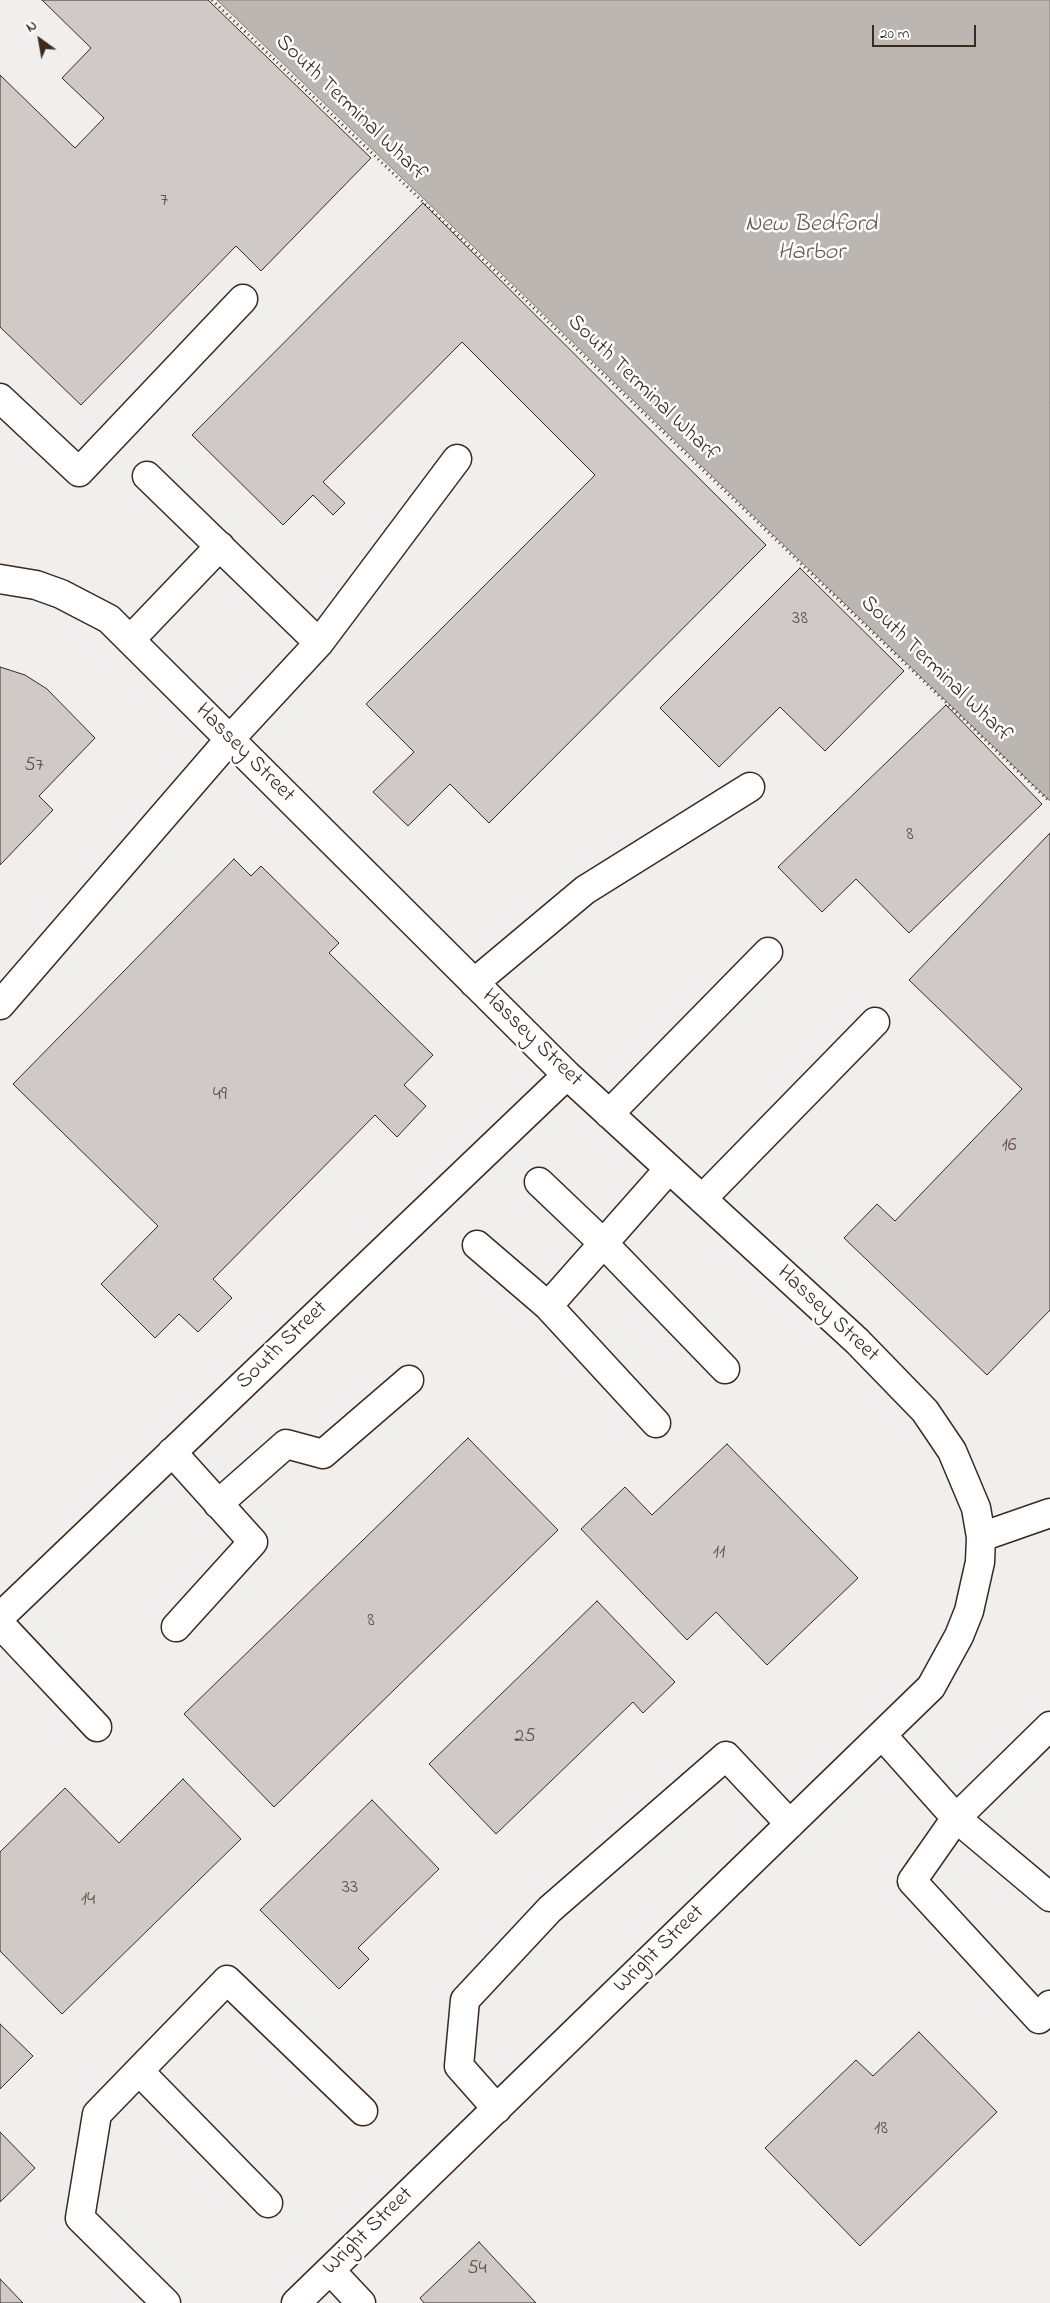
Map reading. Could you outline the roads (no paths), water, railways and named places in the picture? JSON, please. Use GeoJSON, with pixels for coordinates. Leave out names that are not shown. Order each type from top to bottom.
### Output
{"type":"FeatureCollection","features":[{"type":"Feature","properties":{"kind":"street"},"geometry":{"type":"LineString","coordinates":[[0,398],[79,472],[243,300]]}},
{"type":"Feature","properties":{"kind":"street"},"geometry":{"type":"LineString","coordinates":[[0,1005],[230,739],[320,643],[457,459]]}},
{"type":"Feature","properties":{"kind":"street"},"geometry":{"type":"LineString","coordinates":[[148,476],[320,643]]}},
{"type":"Feature","properties":{"kind":"street"},"geometry":{"type":"LineString","coordinates":[[130,640],[220,546]]}},
{"type":"Feature","properties":{"kind":"street","name":"Hassey Street"},"geometry":{"type":"LineString","coordinates":[[0,579],[36,585],[61,594],[109,619],[567,1075],[857,1341],[925,1411],[952,1451],[965,1478],[976,1508],[981,1537],[979,1568]]}},
{"type":"Feature","properties":{"kind":"street"},"geometry":{"type":"LineString","coordinates":[[474,982],[585,890],[750,787]]}},
{"type":"Feature","properties":{"kind":"street"},"geometry":{"type":"LineString","coordinates":[[609,1114],[768,952]]}},
{"type":"Feature","properties":{"kind":"street"},"geometry":{"type":"LineString","coordinates":[[702,1199],[874,1022]]}},
{"type":"Feature","properties":{"kind":"street","name":"South Street"},"geometry":{"type":"LineString","coordinates":[[0,1617],[567,1075]]}},
{"type":"Feature","properties":{"kind":"street"},"geometry":{"type":"LineString","coordinates":[[548,1306],[669,1169]]}},
{"type":"Feature","properties":{"kind":"street"},"geometry":{"type":"LineString","coordinates":[[539,1182],[603,1244],[725,1369]]}},
{"type":"Feature","properties":{"kind":"street"},"geometry":{"type":"LineString","coordinates":[[477,1245],[548,1306],[656,1423]]}},
{"type":"Feature","properties":{"kind":"street"},"geometry":{"type":"LineString","coordinates":[[218,1504],[286,1444],[324,1454],[409,1380]]}},
{"type":"Feature","properties":{"kind":"street"},"geometry":{"type":"LineString","coordinates":[[172,1452],[253,1542],[176,1627]]}},
{"type":"Feature","properties":{"kind":"street"},"geometry":{"type":"LineString","coordinates":[[981,1537],[1050,1513]]}},
{"type":"Feature","properties":{"kind":"street","name":"Wright Street"},"geometry":{"type":"LineString","coordinates":[[296,2303],[932,1687],[959,1636],[970,1610],[979,1568]]}},
{"type":"Feature","properties":{"kind":"street"},"geometry":{"type":"LineString","coordinates":[[0,1624],[97,1727]]}},
{"type":"Feature","properties":{"kind":"street"},"geometry":{"type":"LineString","coordinates":[[1050,1726],[956,1818],[912,1881],[1038,2019],[1050,2005]]}},
{"type":"Feature","properties":{"kind":"street"},"geometry":{"type":"LineString","coordinates":[[882,1734],[956,1818],[1050,1897]]}},
{"type":"Feature","properties":{"kind":"street"},"geometry":{"type":"LineString","coordinates":[[497,2109],[458,2066],[465,2000],[550,1909],[726,1756],[790,1824]]}},
{"type":"Feature","properties":{"kind":"street"},"geometry":{"type":"LineString","coordinates":[[166,2303],[80,2218],[97,2114],[227,1980],[363,2112]]}},
{"type":"Feature","properties":{"kind":"street"},"geometry":{"type":"LineString","coordinates":[[139,2071],[268,2203]]}},
{"type":"Feature","properties":{"kind":"street"},"geometry":{"type":"LineString","coordinates":[[330,2270],[361,2303]]}},
{"type":"Feature","properties":{"kind":"water","name":"New Bedford Harbor"},"geometry":{"type":"Polygon","coordinates":[[[217,0],[1050,0],[1050,801],[217,0]]]}}]}
